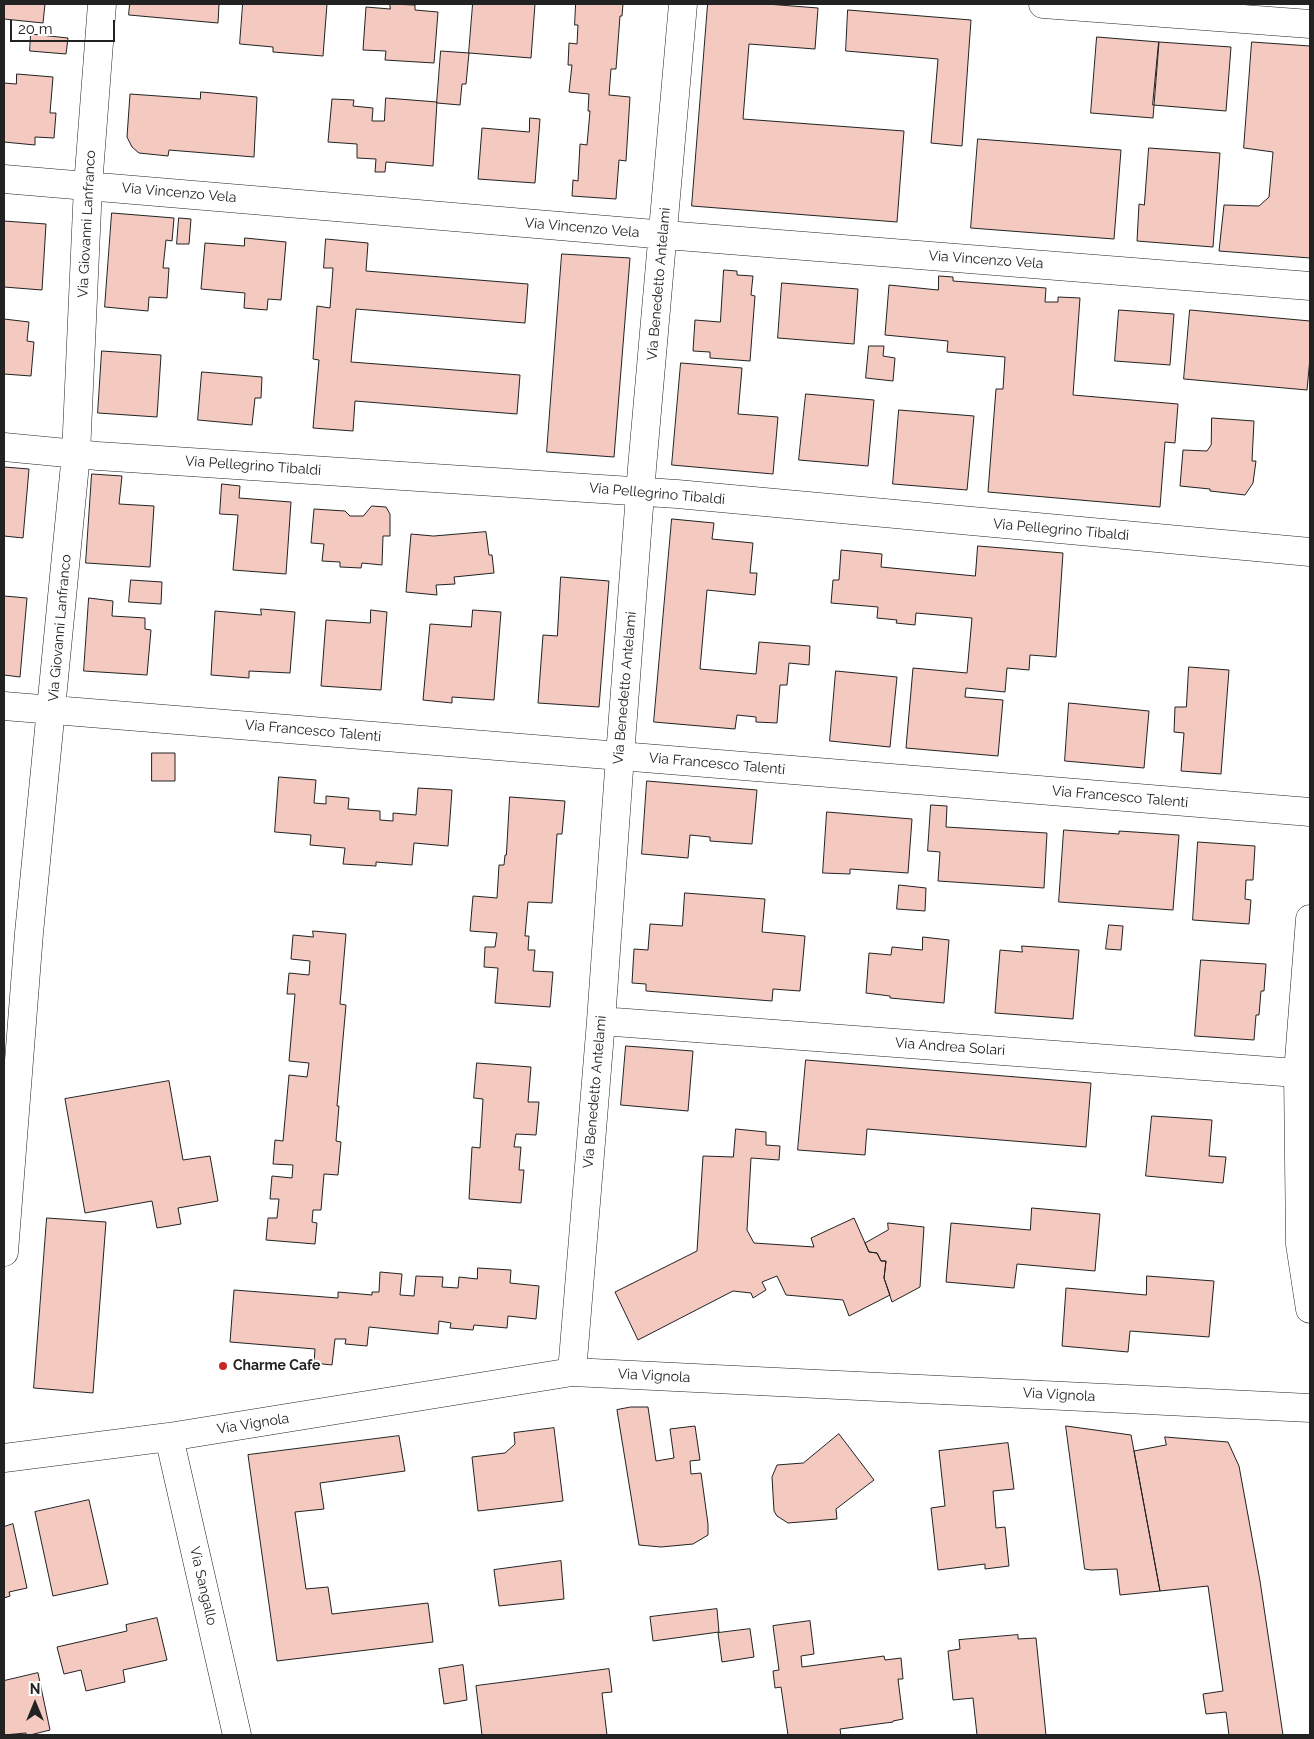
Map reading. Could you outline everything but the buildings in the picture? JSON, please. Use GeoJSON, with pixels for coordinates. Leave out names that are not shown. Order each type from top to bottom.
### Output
{"type":"FeatureCollection","features":[{"type":"Feature","properties":{"kind":"street","name":"Via Giovanni Lanfranco"},"geometry":{"type":"LineString","coordinates":[[4,1236],[15,966],[52,710],[76,454],[88,186],[102,4]]}},
{"type":"Feature","properties":{"kind":"street","name":"Via Benedetto Antelami"},"geometry":{"type":"LineString","coordinates":[[572,1372],[602,1021],[620,756],[641,492],[683,4]]}},
{"type":"Feature","properties":{"kind":"street"},"geometry":{"type":"LineString","coordinates":[[1043,4],[1310,24]]}},
{"type":"Feature","properties":{"kind":"street","name":"Via Vincenzo Vela"},"geometry":{"type":"LineString","coordinates":[[4,179],[1310,286]]}},
{"type":"Feature","properties":{"kind":"street","name":"Via Pellegrino Tibaldi"},"geometry":{"type":"LineString","coordinates":[[4,447],[76,454],[641,492],[1310,552]]}},
{"type":"Feature","properties":{"kind":"street","name":"Via Francesco Talenti"},"geometry":{"type":"LineString","coordinates":[[4,706],[1310,812]]}},
{"type":"Feature","properties":{"kind":"street"},"geometry":{"type":"LineString","coordinates":[[1310,919],[1300,1244],[1310,1309]]}},
{"type":"Feature","properties":{"kind":"street","name":"Via Andrea Solari"},"geometry":{"type":"LineString","coordinates":[[602,1021],[1304,1073]]}},
{"type":"Feature","properties":{"kind":"street","name":"Via Vignola"},"geometry":{"type":"LineString","coordinates":[[4,1458],[169,1438],[572,1372],[1310,1408]]}},
{"type":"Feature","properties":{"kind":"street","name":"Via Sangallo"},"geometry":{"type":"LineString","coordinates":[[169,1438],[237,1735]]}},
{"type":"Feature","properties":{"kind":"place","name":"Charme Cafe"},"geometry":{"type":"Point","coordinates":[223,1366]}}]}
